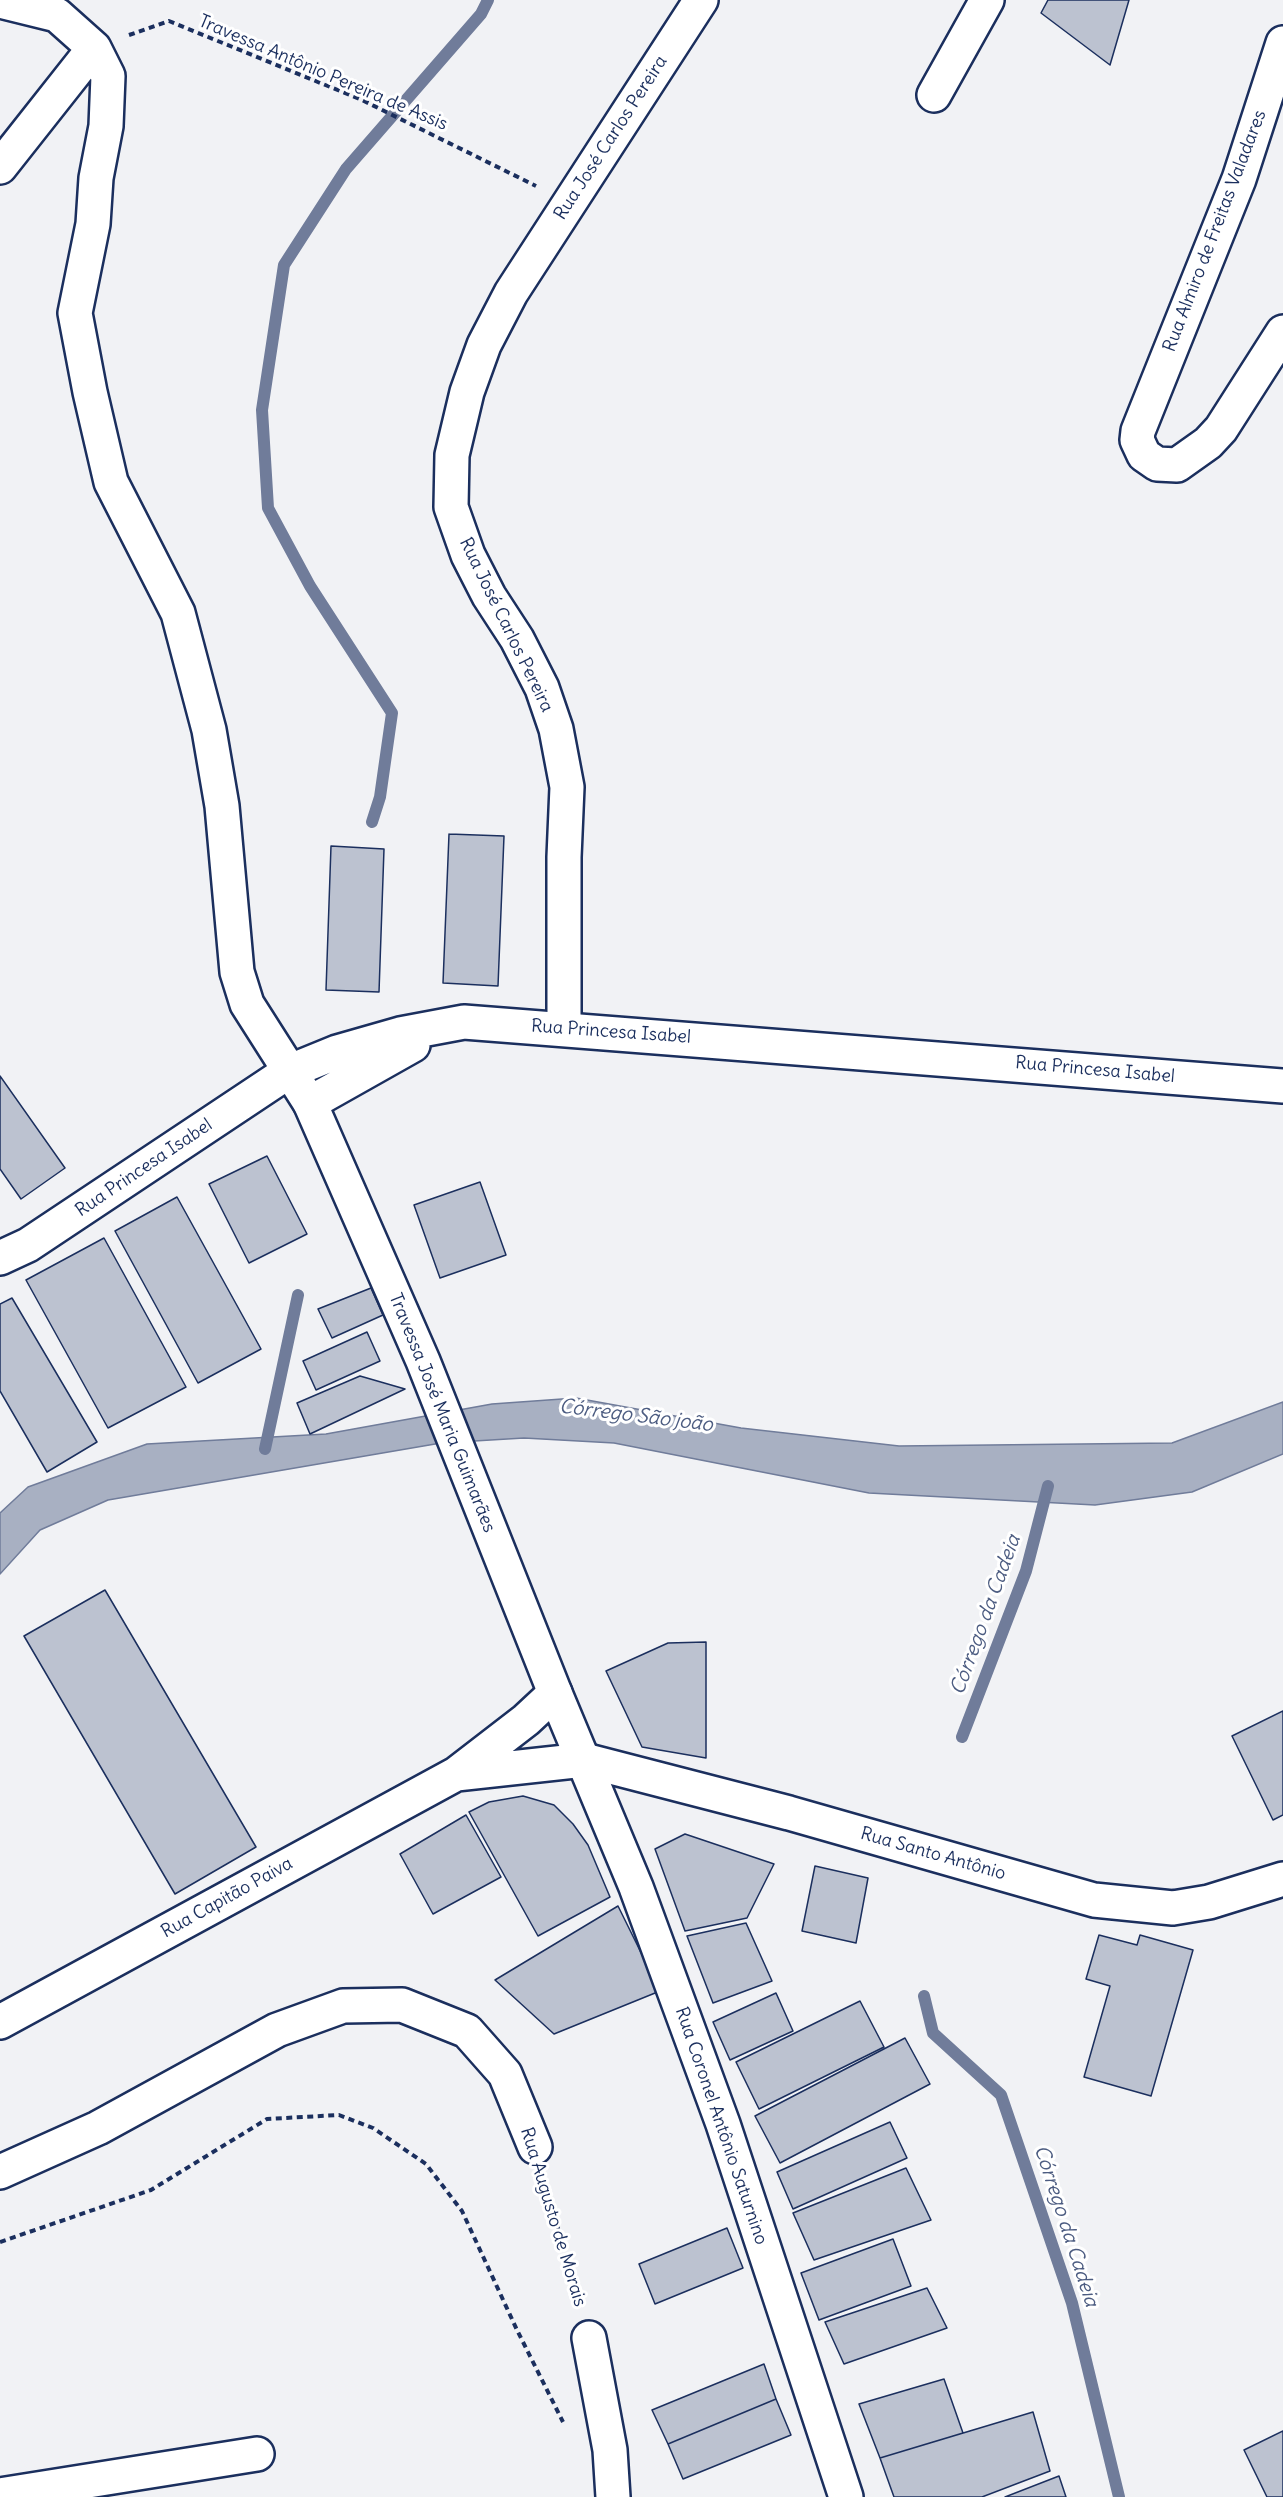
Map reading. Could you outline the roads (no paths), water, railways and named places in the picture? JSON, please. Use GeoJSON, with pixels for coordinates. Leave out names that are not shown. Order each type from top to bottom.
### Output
{"type":"FeatureCollection","features":[{"type":"Feature","properties":{"kind":"street"},"geometry":{"type":"LineString","coordinates":[[0,0],[57,15],[94,48],[0,167]]}},
{"type":"Feature","properties":{"kind":"street","name":"Rua José Carlos Pereira"},"geometry":{"type":"LineString","coordinates":[[564,1029],[564,857],[567,787],[556,729],[542,688],[517,639],[489,596],[468,555],[451,507],[452,455],[467,392],[484,345],[511,293],[701,0]]}},
{"type":"Feature","properties":{"kind":"street"},"geometry":{"type":"LineString","coordinates":[[934,95],[987,0]]}},
{"type":"Feature","properties":{"kind":"street","name":"Rua Almiro de Freitas Valadares"},"geometry":{"type":"LineString","coordinates":[[1283,43],[1239,179],[1144,417],[1137,440],[1139,449],[1150,460],[1167,466],[1177,465],[1195,454],[1221,429],[1283,332]]}},
{"type":"Feature","properties":{"kind":"street","name":"Travessa José Maria Guimarães"},"geometry":{"type":"LineString","coordinates":[[94,48],[108,76],[106,126],[96,178],[93,224],[75,314],[87,381],[111,482],[178,613],[211,740],[222,806],[237,972],[247,1004],[288,1072],[310,1103],[423,1361],[555,1693],[584,1760]]}},
{"type":"Feature","properties":{"kind":"street"},"geometry":{"type":"LineString","coordinates":[[310,1103],[397,1052],[464,1022]]}},
{"type":"Feature","properties":{"kind":"street","name":"Rua Princesa Isabel"},"geometry":{"type":"LineString","coordinates":[[0,1258],[28,1245],[288,1072],[337,1052],[400,1034],[464,1022],[1283,1086]]}},
{"type":"Feature","properties":{"kind":"street"},"geometry":{"type":"LineString","coordinates":[[456,1774],[526,1720],[555,1693]]}},
{"type":"Feature","properties":{"kind":"street"},"geometry":{"type":"LineString","coordinates":[[456,1774],[584,1760]]}},
{"type":"Feature","properties":{"kind":"street","name":"Rua Santo Antônio"},"geometry":{"type":"LineString","coordinates":[[584,1760],[789,1813],[1094,1900],[1173,1908],[1209,1902],[1283,1879]]}},
{"type":"Feature","properties":{"kind":"street","name":"Rua Coronel Antônio Saturnino"},"geometry":{"type":"LineString","coordinates":[[584,1760],[636,1887],[723,2124],[846,2497]]}},
{"type":"Feature","properties":{"kind":"street","name":"Rua Capitão Paiva"},"geometry":{"type":"LineString","coordinates":[[0,2022],[456,1774]]}},
{"type":"Feature","properties":{"kind":"street","name":"Rua Augusto de Morais"},"geometry":{"type":"LineString","coordinates":[[0,2172],[98,2128],[277,2030],[343,2006],[402,2005],[467,2031],[505,2074],[535,2147]]}},
{"type":"Feature","properties":{"kind":"street"},"geometry":{"type":"LineString","coordinates":[[589,2338],[610,2450],[613,2497]]}},
{"type":"Feature","properties":{"kind":"street"},"geometry":{"type":"LineString","coordinates":[[0,2495],[111,2487],[257,2454]]}},
{"type":"Feature","properties":{"kind":"water","name":"Córrego São joão"},"geometry":{"type":"Polygon","coordinates":[[[576,1398],[741,1428],[899,1446],[1172,1443],[1283,1402],[1283,1454],[1192,1492],[1095,1505],[869,1493],[614,1443],[524,1438],[441,1443],[108,1500],[40,1530],[0,1574],[0,1513],[28,1487],[147,1444],[326,1434],[492,1404],[576,1398]]]}},
{"type":"Feature","properties":{"kind":"waterway"},"geometry":{"type":"LineString","coordinates":[[372,822],[380,797],[392,713],[310,586],[268,508],[262,410],[284,265],[346,169],[481,14],[488,0]]}},
{"type":"Feature","properties":{"kind":"waterway"},"geometry":{"type":"LineString","coordinates":[[265,1449],[298,1295]]}},
{"type":"Feature","properties":{"kind":"waterway","name":"Córrego da Cadeia"},"geometry":{"type":"LineString","coordinates":[[962,1737],[1026,1571],[1048,1486]]}},
{"type":"Feature","properties":{"kind":"waterway","name":"Córrego da Cadeia"},"geometry":{"type":"LineString","coordinates":[[924,1996],[933,2033],[1001,2095],[1072,2303],[1119,2497]]}}]}
